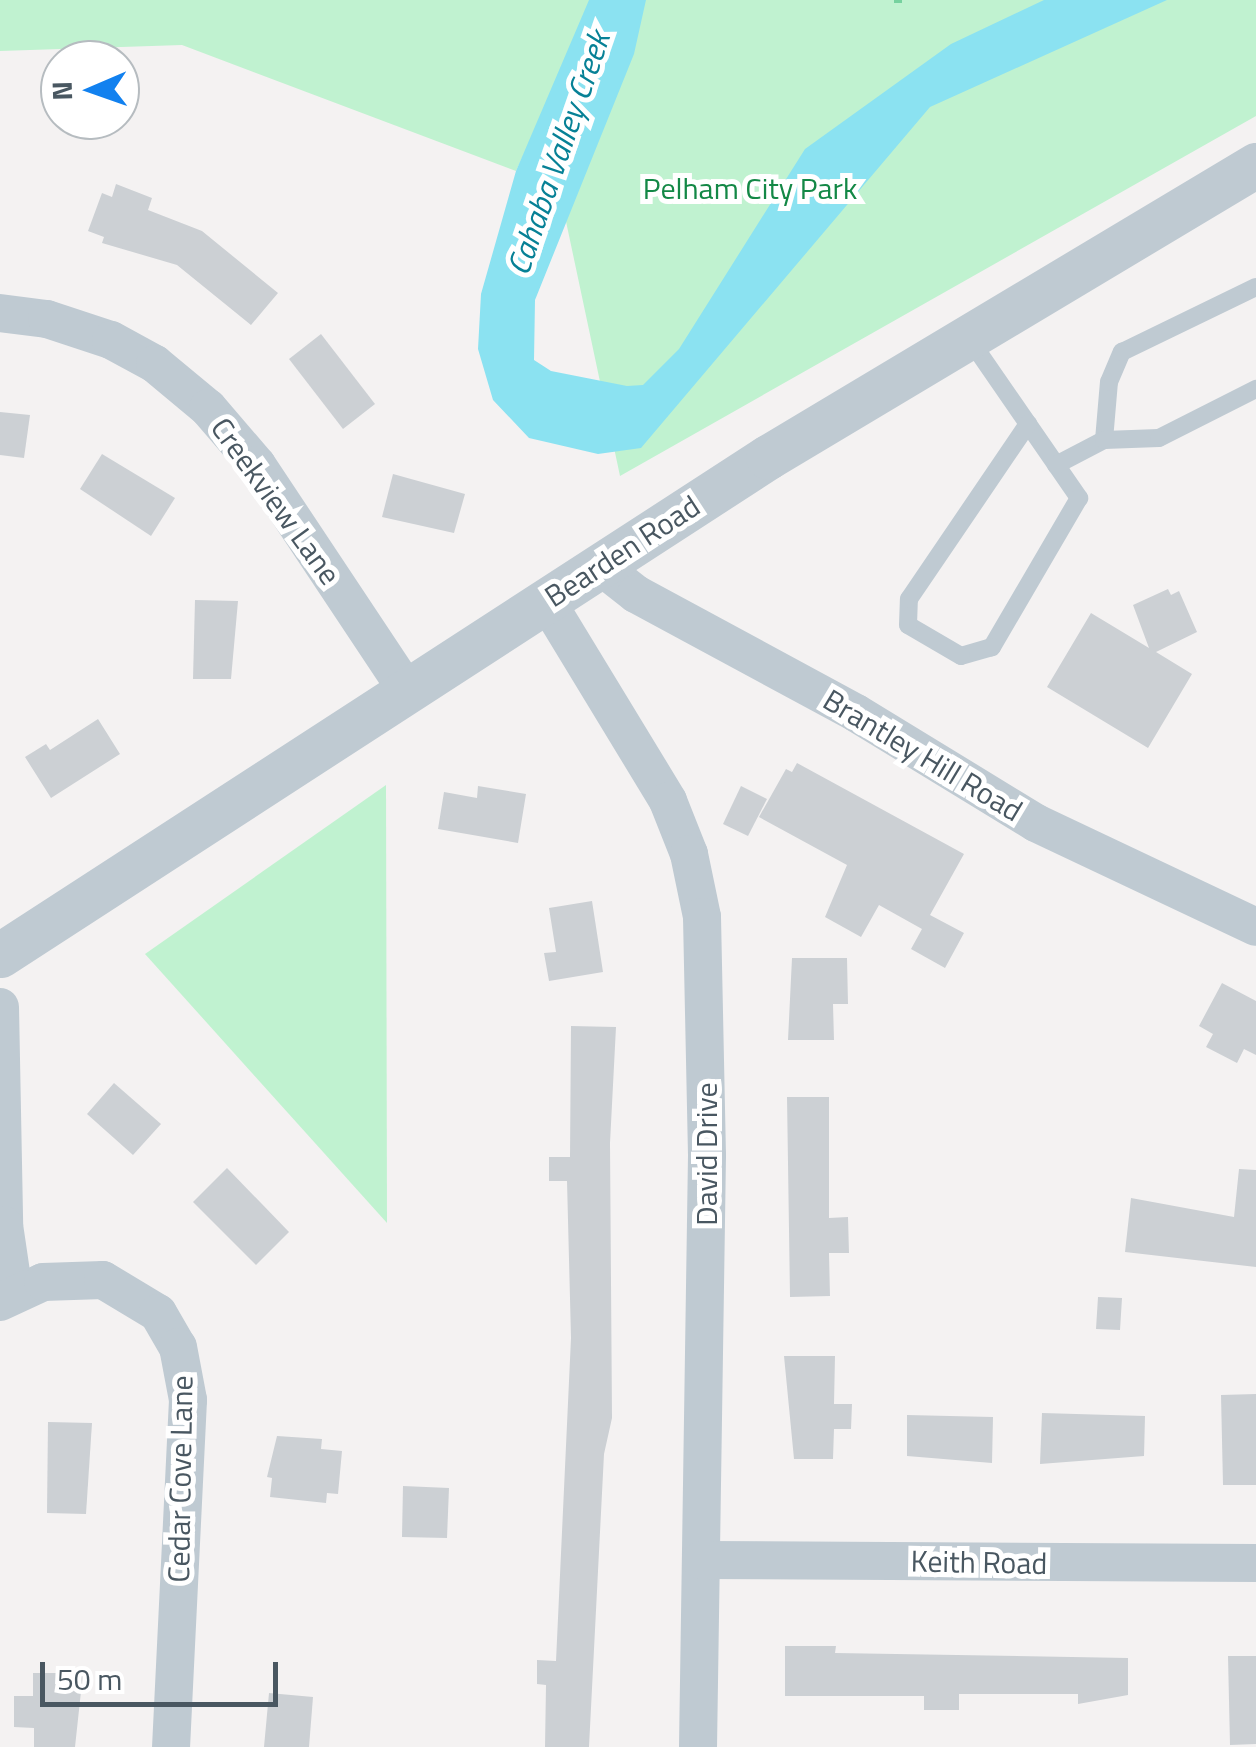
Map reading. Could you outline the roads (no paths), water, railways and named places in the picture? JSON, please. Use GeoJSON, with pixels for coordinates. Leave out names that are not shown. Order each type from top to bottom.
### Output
{"type":"FeatureCollection","features":[{"type":"Feature","properties":{"kind":"street","name":"Bearden Road"},"geometry":{"type":"LineString","coordinates":[[0,956],[599,565],[968,336],[1256,165]]}},
{"type":"Feature","properties":{"kind":"street","name":"Creekview Lane"},"geometry":{"type":"LineString","coordinates":[[0,313],[47,319],[111,340],[155,364],[208,408],[257,466],[406,689]]}},
{"type":"Feature","properties":{"kind":"street","name":"Brantley Hill Road"},"geometry":{"type":"LineString","coordinates":[[599,565],[636,594],[856,713],[1036,823],[1256,927]]}},
{"type":"Feature","properties":{"kind":"street","name":"David Drive"},"geometry":{"type":"LineString","coordinates":[[546,600],[668,801],[689,854],[702,917],[708,1155],[698,1747]]}},
{"type":"Feature","properties":{"kind":"street"},"geometry":{"type":"LineString","coordinates":[[0,1007],[7,1298]]}},
{"type":"Feature","properties":{"kind":"street","name":"Cedar Cove Lane"},"geometry":{"type":"LineString","coordinates":[[7,1298],[70,1277],[104,1280],[158,1314],[178,1347],[188,1420],[171,1747]]}},
{"type":"Feature","properties":{"kind":"street","name":"Keith Road"},"geometry":{"type":"LineString","coordinates":[[702,1560],[1256,1563]]}},
{"type":"Feature","properties":{"kind":"lane"},"geometry":{"type":"LineString","coordinates":[[1104,440],[1109,382],[1122,352],[1256,287]]}},
{"type":"Feature","properties":{"kind":"lane"},"geometry":{"type":"LineString","coordinates":[[968,336],[1079,498],[992,647],[961,656],[908,625],[909,599],[1028,424]]}},
{"type":"Feature","properties":{"kind":"lane"},"geometry":{"type":"LineString","coordinates":[[1056,464],[1104,440],[1159,438],[1256,390]]}},
{"type":"Feature","properties":{"kind":"water","name":"Cahaba Valley Creek"},"geometry":{"type":"Polygon","coordinates":[[[589,0],[646,0],[634,54],[535,300],[534,360],[551,371],[627,386],[643,385],[679,349],[805,149],[951,44],[1044,0],[1167,0],[930,107],[641,448],[598,454],[529,438],[493,400],[478,349],[481,294],[516,171],[589,0]]]}},
{"type":"Feature","properties":{"kind":"park label","name":"Pelham City Park"},"geometry":{"type":"Point","coordinates":[750,188]}}]}
